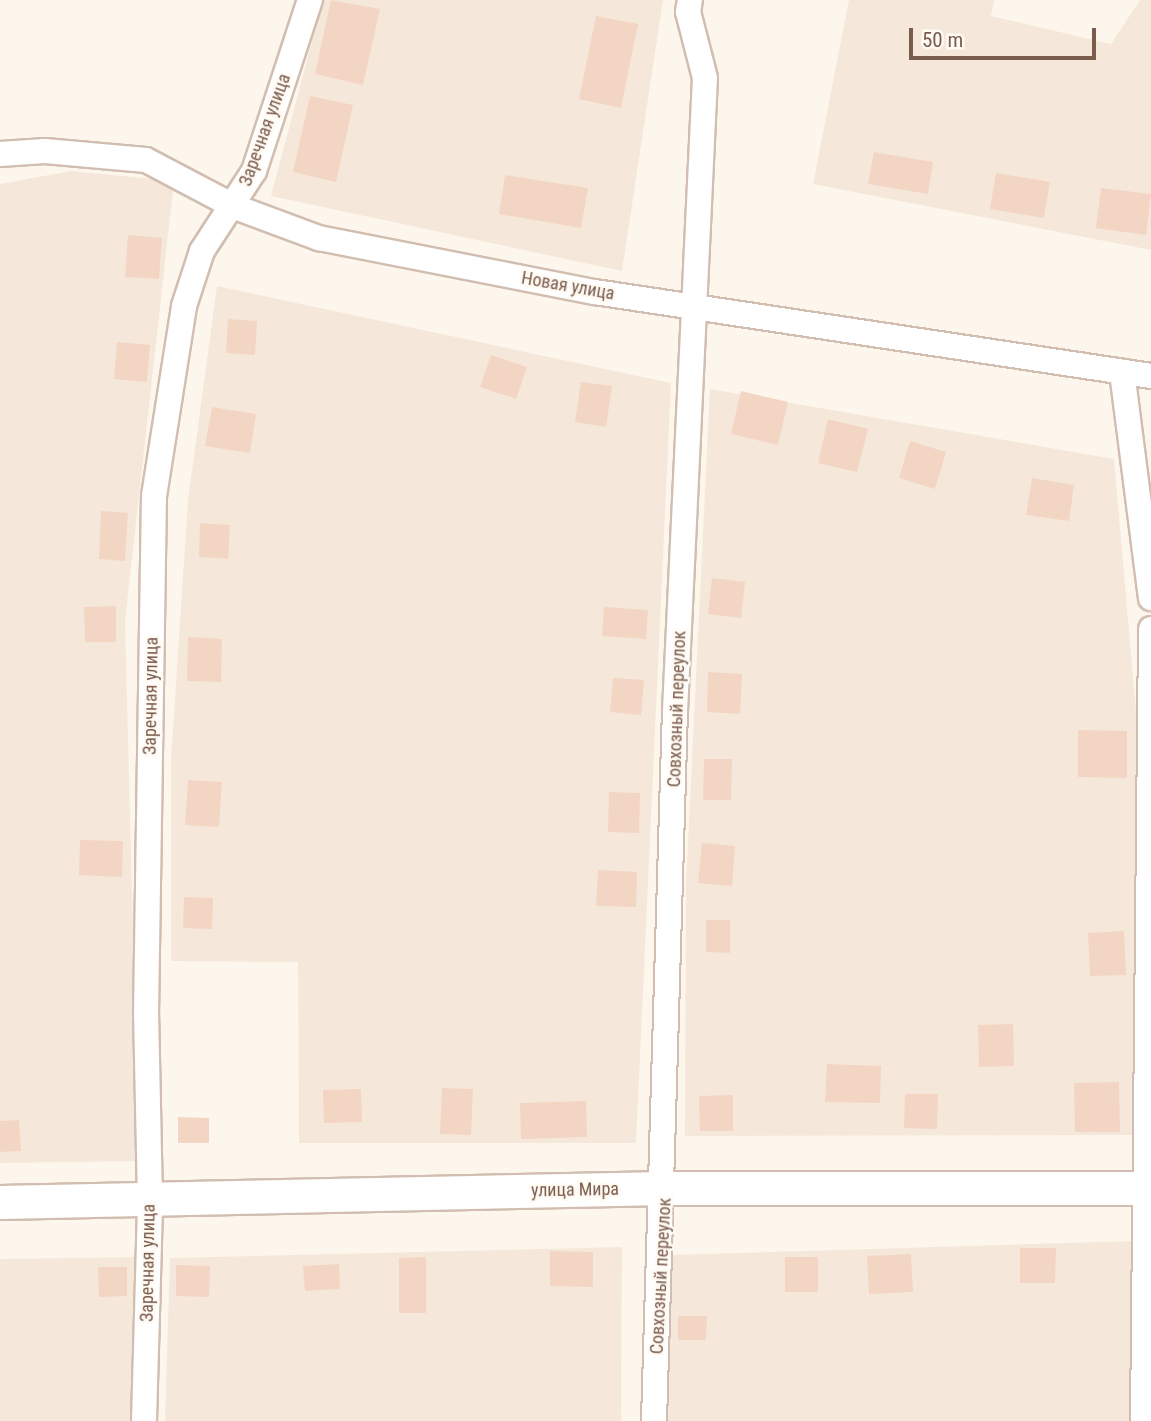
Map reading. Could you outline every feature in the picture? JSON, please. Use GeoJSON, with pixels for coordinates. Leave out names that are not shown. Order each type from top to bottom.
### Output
{"type":"FeatureCollection","features":[{"type":"Feature","properties":{"kind":"street","name":"Заречная улица"},"geometry":{"type":"LineString","coordinates":[[144,1421],[150,1200],[146,1001],[154,496],[184,306],[202,251],[235,207],[254,171],[310,0]]}},
{"type":"Feature","properties":{"kind":"street","name":"Совхозный переулок"},"geometry":{"type":"LineString","coordinates":[[654,1421],[665,1188],[675,711],[705,78],[688,12],[690,0]]}},
{"type":"Feature","properties":{"kind":"street","name":"Новая улица"},"geometry":{"type":"LineString","coordinates":[[0,154],[45,151],[146,160],[235,207],[319,237],[595,292],[696,305],[1151,376]]}},
{"type":"Feature","properties":{"kind":"street"},"geometry":{"type":"LineString","coordinates":[[1122,372],[1151,598]]}},
{"type":"Feature","properties":{"kind":"street"},"geometry":{"type":"LineString","coordinates":[[1143,1421],[1148,1188],[1151,629]]}},
{"type":"Feature","properties":{"kind":"street","name":"улица Мира"},"geometry":{"type":"LineString","coordinates":[[0,1202],[665,1188],[1148,1188]]}},
{"type":"Feature","properties":{"kind":"shaded area"},"geometry":{"type":"Polygon","coordinates":[[[323,0],[663,0],[622,271],[271,196],[323,0]]]}},
{"type":"Feature","properties":{"kind":"shaded area"},"geometry":{"type":"Polygon","coordinates":[[[849,0],[994,0],[991,16],[1111,44],[1140,0],[1151,0],[1151,250],[813,184],[849,0]]]}},
{"type":"Feature","properties":{"kind":"shaded area"},"geometry":{"type":"Polygon","coordinates":[[[71,171],[174,181],[125,621],[139,1161],[0,1163],[0,184],[71,171]]]}},
{"type":"Feature","properties":{"kind":"shaded area"},"geometry":{"type":"Polygon","coordinates":[[[217,286],[671,383],[636,1143],[299,1143],[298,962],[171,961],[171,760],[188,500],[217,286]]]}},
{"type":"Feature","properties":{"kind":"shaded area"},"geometry":{"type":"Polygon","coordinates":[[[710,389],[1114,459],[1137,723],[1138,1135],[685,1136],[686,884],[710,389]]]}},
{"type":"Feature","properties":{"kind":"shaded area"},"geometry":{"type":"Polygon","coordinates":[[[1132,1241],[1132,1421],[668,1421],[670,1255],[1132,1241]]]}},
{"type":"Feature","properties":{"kind":"shaded area"},"geometry":{"type":"Polygon","coordinates":[[[622,1247],[621,1421],[165,1421],[170,1258],[622,1247]]]}},
{"type":"Feature","properties":{"kind":"shaded area"},"geometry":{"type":"Polygon","coordinates":[[[136,1257],[135,1421],[0,1421],[0,1259],[136,1257]]]}},
{"type":"Feature","properties":{"kind":"building"},"geometry":{"type":"Polygon","coordinates":[[[331,0],[380,9],[363,85],[315,74],[331,0]]]}},
{"type":"Feature","properties":{"kind":"building"},"geometry":{"type":"Polygon","coordinates":[[[596,16],[638,24],[621,108],[579,99],[596,16]]]}},
{"type":"Feature","properties":{"kind":"building"},"geometry":{"type":"Polygon","coordinates":[[[310,96],[353,105],[336,182],[293,172],[310,96]]]}},
{"type":"Feature","properties":{"kind":"building"},"geometry":{"type":"Polygon","coordinates":[[[874,152],[933,162],[928,194],[868,184],[874,152]]]}},
{"type":"Feature","properties":{"kind":"building"},"geometry":{"type":"Polygon","coordinates":[[[996,173],[1050,182],[1044,218],[990,209],[996,173]]]}},
{"type":"Feature","properties":{"kind":"building"},"geometry":{"type":"Polygon","coordinates":[[[505,175],[588,188],[581,228],[499,214],[505,175]]]}},
{"type":"Feature","properties":{"kind":"building"},"geometry":{"type":"Polygon","coordinates":[[[1101,188],[1151,194],[1146,235],[1096,228],[1101,188]]]}},
{"type":"Feature","properties":{"kind":"building"},"geometry":{"type":"Polygon","coordinates":[[[128,235],[162,238],[159,279],[125,277],[128,235]]]}},
{"type":"Feature","properties":{"kind":"building"},"geometry":{"type":"Polygon","coordinates":[[[228,319],[257,321],[255,355],[226,353],[228,319]]]}},
{"type":"Feature","properties":{"kind":"building"},"geometry":{"type":"Polygon","coordinates":[[[117,342],[150,345],[147,382],[114,379],[117,342]]]}},
{"type":"Feature","properties":{"kind":"building"},"geometry":{"type":"Polygon","coordinates":[[[491,355],[527,367],[516,399],[480,387],[491,355]]]}},
{"type":"Feature","properties":{"kind":"building"},"geometry":{"type":"Polygon","coordinates":[[[581,382],[612,386],[606,427],[575,422],[581,382]]]}},
{"type":"Feature","properties":{"kind":"building"},"geometry":{"type":"Polygon","coordinates":[[[741,391],[788,402],[778,445],[731,434],[741,391]]]}},
{"type":"Feature","properties":{"kind":"building"},"geometry":{"type":"Polygon","coordinates":[[[212,407],[256,414],[250,453],[205,446],[212,407]]]}},
{"type":"Feature","properties":{"kind":"building"},"geometry":{"type":"Polygon","coordinates":[[[828,419],[868,429],[857,472],[818,463],[828,419]]]}},
{"type":"Feature","properties":{"kind":"building"},"geometry":{"type":"Polygon","coordinates":[[[910,441],[946,452],[935,489],[899,478],[910,441]]]}},
{"type":"Feature","properties":{"kind":"building"},"geometry":{"type":"Polygon","coordinates":[[[1032,478],[1074,485],[1069,521],[1026,515],[1032,478]]]}},
{"type":"Feature","properties":{"kind":"building"},"geometry":{"type":"Polygon","coordinates":[[[101,511],[128,513],[125,561],[99,559],[101,511]]]}},
{"type":"Feature","properties":{"kind":"building"},"geometry":{"type":"Polygon","coordinates":[[[200,523],[230,525],[228,559],[199,557],[200,523]]]}},
{"type":"Feature","properties":{"kind":"building"},"geometry":{"type":"Polygon","coordinates":[[[712,578],[745,582],[741,618],[708,614],[712,578]]]}},
{"type":"Feature","properties":{"kind":"building"},"geometry":{"type":"Polygon","coordinates":[[[116,606],[116,642],[85,642],[84,607],[116,606]]]}},
{"type":"Feature","properties":{"kind":"building"},"geometry":{"type":"Polygon","coordinates":[[[604,607],[648,610],[646,639],[602,636],[604,607]]]}},
{"type":"Feature","properties":{"kind":"building"},"geometry":{"type":"Polygon","coordinates":[[[188,637],[222,639],[221,682],[187,681],[188,637]]]}},
{"type":"Feature","properties":{"kind":"building"},"geometry":{"type":"Polygon","coordinates":[[[708,672],[742,674],[740,714],[707,712],[708,672]]]}},
{"type":"Feature","properties":{"kind":"building"},"geometry":{"type":"Polygon","coordinates":[[[613,678],[644,680],[641,715],[610,712],[613,678]]]}},
{"type":"Feature","properties":{"kind":"building"},"geometry":{"type":"Polygon","coordinates":[[[1078,730],[1127,731],[1127,778],[1078,777],[1078,730]]]}},
{"type":"Feature","properties":{"kind":"building"},"geometry":{"type":"Polygon","coordinates":[[[704,759],[732,759],[731,800],[703,800],[704,759]]]}},
{"type":"Feature","properties":{"kind":"building"},"geometry":{"type":"Polygon","coordinates":[[[188,780],[222,782],[219,827],[185,825],[188,780]]]}},
{"type":"Feature","properties":{"kind":"building"},"geometry":{"type":"Polygon","coordinates":[[[609,792],[640,793],[639,833],[608,832],[609,792]]]}},
{"type":"Feature","properties":{"kind":"building"},"geometry":{"type":"Polygon","coordinates":[[[80,840],[123,841],[122,877],[79,875],[80,840]]]}},
{"type":"Feature","properties":{"kind":"building"},"geometry":{"type":"Polygon","coordinates":[[[702,843],[735,846],[732,886],[698,883],[702,843]]]}},
{"type":"Feature","properties":{"kind":"building"},"geometry":{"type":"Polygon","coordinates":[[[598,870],[637,872],[636,907],[596,906],[598,870]]]}},
{"type":"Feature","properties":{"kind":"building"},"geometry":{"type":"Polygon","coordinates":[[[184,897],[213,898],[212,929],[183,928],[184,897]]]}},
{"type":"Feature","properties":{"kind":"building"},"geometry":{"type":"Polygon","coordinates":[[[706,920],[730,920],[730,953],[706,952],[706,920]]]}},
{"type":"Feature","properties":{"kind":"building"},"geometry":{"type":"Polygon","coordinates":[[[1124,931],[1126,975],[1090,976],[1088,933],[1124,931]]]}},
{"type":"Feature","properties":{"kind":"building"},"geometry":{"type":"Polygon","coordinates":[[[1013,1024],[1014,1066],[979,1067],[978,1025],[1013,1024]]]}},
{"type":"Feature","properties":{"kind":"building"},"geometry":{"type":"Polygon","coordinates":[[[827,1064],[881,1066],[880,1103],[825,1102],[827,1064]]]}},
{"type":"Feature","properties":{"kind":"building"},"geometry":{"type":"Polygon","coordinates":[[[1119,1082],[1120,1132],[1075,1132],[1074,1083],[1119,1082]]]}},
{"type":"Feature","properties":{"kind":"building"},"geometry":{"type":"Polygon","coordinates":[[[442,1088],[473,1089],[471,1135],[440,1134],[442,1088]]]}},
{"type":"Feature","properties":{"kind":"building"},"geometry":{"type":"Polygon","coordinates":[[[361,1089],[362,1122],[324,1123],[323,1090],[361,1089]]]}},
{"type":"Feature","properties":{"kind":"building"},"geometry":{"type":"Polygon","coordinates":[[[905,1094],[938,1094],[937,1129],[904,1128],[905,1094]]]}},
{"type":"Feature","properties":{"kind":"building"},"geometry":{"type":"Polygon","coordinates":[[[733,1095],[733,1131],[700,1131],[699,1096],[733,1095]]]}},
{"type":"Feature","properties":{"kind":"building"},"geometry":{"type":"Polygon","coordinates":[[[586,1101],[587,1137],[521,1139],[520,1103],[586,1101]]]}},
{"type":"Feature","properties":{"kind":"building"},"geometry":{"type":"Polygon","coordinates":[[[178,1117],[209,1118],[209,1143],[178,1143],[178,1117]]]}},
{"type":"Feature","properties":{"kind":"building"},"geometry":{"type":"Polygon","coordinates":[[[19,1120],[21,1151],[0,1152],[0,1121],[19,1120]]]}},
{"type":"Feature","properties":{"kind":"building"},"geometry":{"type":"Polygon","coordinates":[[[1020,1248],[1056,1248],[1055,1283],[1020,1283],[1020,1248]]]}},
{"type":"Feature","properties":{"kind":"building"},"geometry":{"type":"Polygon","coordinates":[[[550,1251],[593,1252],[593,1287],[550,1286],[550,1251]]]}},
{"type":"Feature","properties":{"kind":"building"},"geometry":{"type":"Polygon","coordinates":[[[911,1254],[913,1292],[869,1294],[867,1256],[911,1254]]]}},
{"type":"Feature","properties":{"kind":"building"},"geometry":{"type":"Polygon","coordinates":[[[426,1257],[426,1313],[399,1313],[399,1258],[426,1257]]]}},
{"type":"Feature","properties":{"kind":"building"},"geometry":{"type":"Polygon","coordinates":[[[785,1257],[818,1257],[818,1292],[785,1292],[785,1257]]]}},
{"type":"Feature","properties":{"kind":"building"},"geometry":{"type":"Polygon","coordinates":[[[339,1264],[340,1289],[305,1291],[303,1266],[339,1264]]]}},
{"type":"Feature","properties":{"kind":"building"},"geometry":{"type":"Polygon","coordinates":[[[176,1265],[210,1266],[209,1297],[176,1296],[176,1265]]]}},
{"type":"Feature","properties":{"kind":"building"},"geometry":{"type":"Polygon","coordinates":[[[98,1267],[127,1267],[127,1296],[99,1297],[98,1267]]]}},
{"type":"Feature","properties":{"kind":"building"},"geometry":{"type":"Polygon","coordinates":[[[678,1316],[707,1316],[706,1340],[678,1340],[678,1316]]]}}]}
